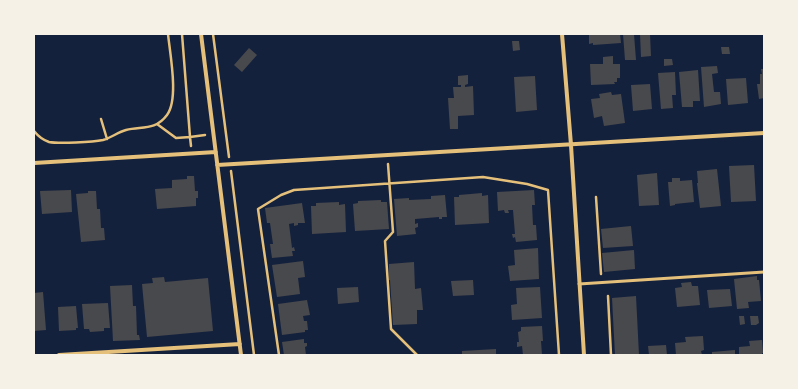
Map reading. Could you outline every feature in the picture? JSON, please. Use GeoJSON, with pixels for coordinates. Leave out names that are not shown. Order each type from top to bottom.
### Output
{"type":"FeatureCollection","features":[{"type":"Feature","properties":{"kind":"street"},"geometry":{"type":"LineString","coordinates":[[201,34],[241,355]]}},
{"type":"Feature","properties":{"kind":"street"},"geometry":{"type":"LineString","coordinates":[[562,34],[571,145],[584,355]]}},
{"type":"Feature","properties":{"kind":"street"},"geometry":{"type":"LineString","coordinates":[[218,165],[764,133]]}},
{"type":"Feature","properties":{"kind":"street"},"geometry":{"type":"LineString","coordinates":[[34,162],[216,152]]}},
{"type":"Feature","properties":{"kind":"street"},"geometry":{"type":"LineString","coordinates":[[59,355],[240,344]]}},
{"type":"Feature","properties":{"kind":"lane"},"geometry":{"type":"LineString","coordinates":[[579,284],[764,272]]}},
{"type":"Feature","properties":{"kind":"path"},"geometry":{"type":"LineString","coordinates":[[34,131],[44,140],[50,142],[83,142],[106,139],[128,129],[153,126],[157,124],[167,115],[173,101],[168,34]]}},
{"type":"Feature","properties":{"kind":"path"},"geometry":{"type":"LineString","coordinates":[[182,34],[191,147],[190,154]]}},
{"type":"Feature","properties":{"kind":"path"},"geometry":{"type":"LineString","coordinates":[[214,34],[254,355]]}},
{"type":"Feature","properties":{"kind":"path"},"geometry":{"type":"LineString","coordinates":[[101,119],[106,139]]}},
{"type":"Feature","properties":{"kind":"path"},"geometry":{"type":"LineString","coordinates":[[157,124],[176,138],[226,132]]}},
{"type":"Feature","properties":{"kind":"path"},"geometry":{"type":"LineString","coordinates":[[388,155],[393,232],[385,240],[391,329],[417,355]]}},
{"type":"Feature","properties":{"kind":"path"},"geometry":{"type":"LineString","coordinates":[[280,355],[258,209],[281,195],[294,190],[483,178],[527,184],[548,190],[559,355]]}},
{"type":"Feature","properties":{"kind":"path"},"geometry":{"type":"LineString","coordinates":[[596,197],[602,282]]}},
{"type":"Feature","properties":{"kind":"path"},"geometry":{"type":"LineString","coordinates":[[608,296],[611,355]]}},
{"type":"Feature","properties":{"kind":"building"},"geometry":{"type":"Polygon","coordinates":[[[589,34],[620,34],[621,43],[589,44],[589,34]]]}},
{"type":"Feature","properties":{"kind":"building"},"geometry":{"type":"Polygon","coordinates":[[[623,34],[634,34],[636,60],[625,60],[623,34]]]}},
{"type":"Feature","properties":{"kind":"building"},"geometry":{"type":"Polygon","coordinates":[[[640,34],[650,34],[651,56],[641,57],[640,34]]]}},
{"type":"Feature","properties":{"kind":"building"},"geometry":{"type":"Polygon","coordinates":[[[512,41],[519,41],[520,50],[513,51],[512,41]]]}},
{"type":"Feature","properties":{"kind":"building"},"geometry":{"type":"Polygon","coordinates":[[[721,47],[729,47],[730,54],[722,54],[721,47]]]}},
{"type":"Feature","properties":{"kind":"building"},"geometry":{"type":"Polygon","coordinates":[[[249,48],[257,55],[242,72],[234,65],[249,48]]]}},
{"type":"Feature","properties":{"kind":"building"},"geometry":{"type":"Polygon","coordinates":[[[613,56],[613,64],[620,64],[620,78],[617,78],[617,82],[614,82],[615,84],[591,85],[590,64],[603,64],[603,57],[613,56]]]}},
{"type":"Feature","properties":{"kind":"building"},"geometry":{"type":"Polygon","coordinates":[[[664,59],[672,59],[673,65],[664,66],[664,59]]]}},
{"type":"Feature","properties":{"kind":"building"},"geometry":{"type":"Polygon","coordinates":[[[717,66],[718,73],[712,74],[714,92],[720,92],[721,104],[704,107],[701,67],[717,66]]]}},
{"type":"Feature","properties":{"kind":"building"},"geometry":{"type":"Polygon","coordinates":[[[761,69],[764,69],[764,98],[759,99],[757,84],[760,84],[760,74],[762,74],[761,69]]]}},
{"type":"Feature","properties":{"kind":"building"},"geometry":{"type":"Polygon","coordinates":[[[698,70],[700,101],[693,101],[693,107],[682,107],[679,72],[698,70]]]}},
{"type":"Feature","properties":{"kind":"building"},"geometry":{"type":"Polygon","coordinates":[[[675,72],[676,95],[672,95],[673,108],[661,109],[658,73],[675,72]]]}},
{"type":"Feature","properties":{"kind":"building"},"geometry":{"type":"Polygon","coordinates":[[[468,75],[468,84],[465,85],[465,87],[473,86],[474,115],[458,116],[458,129],[450,129],[448,98],[454,98],[453,87],[461,87],[461,85],[458,85],[458,76],[468,75]]]}},
{"type":"Feature","properties":{"kind":"building"},"geometry":{"type":"Polygon","coordinates":[[[535,76],[537,110],[516,112],[514,77],[535,76]]]}},
{"type":"Feature","properties":{"kind":"building"},"geometry":{"type":"Polygon","coordinates":[[[746,78],[748,103],[728,105],[726,79],[746,78]]]}},
{"type":"Feature","properties":{"kind":"building"},"geometry":{"type":"Polygon","coordinates":[[[650,84],[652,109],[633,111],[631,85],[650,84]]]}},
{"type":"Feature","properties":{"kind":"building"},"geometry":{"type":"Polygon","coordinates":[[[611,92],[612,95],[621,94],[625,123],[604,126],[602,116],[594,118],[591,99],[600,98],[599,94],[611,92]]]}},
{"type":"Feature","properties":{"kind":"building"},"geometry":{"type":"Polygon","coordinates":[[[754,165],[756,201],[731,202],[729,166],[754,165]]]}},
{"type":"Feature","properties":{"kind":"building"},"geometry":{"type":"Polygon","coordinates":[[[717,169],[721,206],[700,208],[697,171],[717,169]]]}},
{"type":"Feature","properties":{"kind":"building"},"geometry":{"type":"Polygon","coordinates":[[[657,173],[659,205],[639,206],[637,175],[657,173]]]}},
{"type":"Feature","properties":{"kind":"building"},"geometry":{"type":"Polygon","coordinates":[[[187,176],[194,176],[195,191],[198,191],[196,206],[157,209],[155,189],[172,188],[172,180],[187,179],[187,176]]]}},
{"type":"Feature","properties":{"kind":"building"},"geometry":{"type":"Polygon","coordinates":[[[672,178],[680,178],[680,181],[692,180],[694,202],[670,206],[668,182],[672,182],[672,178]]]}},
{"type":"Feature","properties":{"kind":"building"},"geometry":{"type":"Polygon","coordinates":[[[71,190],[72,212],[42,214],[40,191],[71,190]]]}},
{"type":"Feature","properties":{"kind":"building"},"geometry":{"type":"Polygon","coordinates":[[[534,190],[535,205],[532,205],[533,225],[536,225],[537,240],[516,242],[515,237],[513,238],[512,234],[515,234],[513,210],[508,210],[509,213],[505,213],[504,210],[498,211],[497,192],[534,190]]]}},
{"type":"Feature","properties":{"kind":"building"},"geometry":{"type":"Polygon","coordinates":[[[88,191],[96,191],[97,209],[100,209],[101,228],[104,228],[105,240],[81,242],[76,194],[88,193],[88,191]]]}},
{"type":"Feature","properties":{"kind":"building"},"geometry":{"type":"Polygon","coordinates":[[[482,193],[482,196],[488,195],[489,223],[455,225],[454,197],[459,197],[459,195],[482,193]]]}},
{"type":"Feature","properties":{"kind":"building"},"geometry":{"type":"Polygon","coordinates":[[[445,195],[447,217],[442,217],[442,219],[439,219],[439,217],[415,219],[415,224],[418,223],[418,227],[415,228],[416,234],[397,236],[394,199],[431,199],[431,196],[445,195]]]}},
{"type":"Feature","properties":{"kind":"building"},"geometry":{"type":"Polygon","coordinates":[[[381,200],[381,202],[387,202],[389,229],[355,231],[353,204],[358,203],[358,201],[381,200]]]}},
{"type":"Feature","properties":{"kind":"building"},"geometry":{"type":"Polygon","coordinates":[[[339,202],[339,205],[345,204],[346,232],[312,234],[311,206],[316,206],[316,203],[339,202]]]}},
{"type":"Feature","properties":{"kind":"building"},"geometry":{"type":"Polygon","coordinates":[[[302,203],[305,223],[298,223],[298,225],[294,226],[294,223],[289,224],[292,248],[294,247],[295,251],[292,251],[293,256],[272,258],[270,244],[273,244],[270,223],[267,223],[265,208],[302,203]]]}},
{"type":"Feature","properties":{"kind":"building"},"geometry":{"type":"Polygon","coordinates":[[[631,226],[633,246],[603,248],[601,229],[631,226]]]}},
{"type":"Feature","properties":{"kind":"building"},"geometry":{"type":"Polygon","coordinates":[[[538,248],[539,279],[510,281],[508,266],[515,265],[514,250],[538,248]]]}},
{"type":"Feature","properties":{"kind":"building"},"geometry":{"type":"Polygon","coordinates":[[[634,250],[635,269],[604,272],[602,253],[634,250]]]}},
{"type":"Feature","properties":{"kind":"building"},"geometry":{"type":"Polygon","coordinates":[[[303,261],[305,277],[298,278],[300,294],[277,297],[272,265],[303,261]]]}},
{"type":"Feature","properties":{"kind":"building"},"geometry":{"type":"Polygon","coordinates":[[[414,262],[415,289],[421,288],[423,310],[417,310],[417,324],[393,325],[389,264],[414,262]]]}},
{"type":"Feature","properties":{"kind":"building"},"geometry":{"type":"Polygon","coordinates":[[[757,276],[757,280],[759,280],[761,301],[748,302],[749,308],[737,309],[734,279],[757,276]]]}},
{"type":"Feature","properties":{"kind":"building"},"geometry":{"type":"Polygon","coordinates":[[[164,277],[165,282],[208,278],[213,331],[147,337],[142,284],[153,283],[152,278],[164,277]]]}},
{"type":"Feature","properties":{"kind":"building"},"geometry":{"type":"Polygon","coordinates":[[[473,280],[474,295],[453,296],[451,281],[473,280]]]}},
{"type":"Feature","properties":{"kind":"building"},"geometry":{"type":"Polygon","coordinates":[[[691,282],[692,286],[698,286],[700,305],[677,307],[675,288],[682,287],[681,283],[691,282]]]}},
{"type":"Feature","properties":{"kind":"building"},"geometry":{"type":"Polygon","coordinates":[[[132,285],[133,306],[136,306],[137,335],[139,335],[140,340],[113,341],[110,286],[132,285]]]}},
{"type":"Feature","properties":{"kind":"building"},"geometry":{"type":"Polygon","coordinates":[[[358,287],[359,302],[338,304],[337,288],[358,287]]]}},
{"type":"Feature","properties":{"kind":"building"},"geometry":{"type":"Polygon","coordinates":[[[540,287],[542,318],[512,320],[511,305],[517,304],[516,288],[540,287]]]}},
{"type":"Feature","properties":{"kind":"building"},"geometry":{"type":"Polygon","coordinates":[[[730,289],[732,306],[709,308],[707,290],[730,289]]]}},
{"type":"Feature","properties":{"kind":"building"},"geometry":{"type":"Polygon","coordinates":[[[43,292],[46,330],[34,331],[34,293],[43,292]]]}},
{"type":"Feature","properties":{"kind":"building"},"geometry":{"type":"Polygon","coordinates":[[[636,296],[639,355],[615,355],[612,298],[636,296]]]}},
{"type":"Feature","properties":{"kind":"building"},"geometry":{"type":"Polygon","coordinates":[[[307,300],[310,315],[303,316],[304,321],[307,321],[308,330],[305,330],[305,332],[282,335],[278,304],[307,300]]]}},
{"type":"Feature","properties":{"kind":"building"},"geometry":{"type":"Polygon","coordinates":[[[108,303],[110,328],[104,328],[104,331],[90,332],[89,329],[84,329],[82,304],[108,303]]]}},
{"type":"Feature","properties":{"kind":"building"},"geometry":{"type":"Polygon","coordinates":[[[76,306],[78,328],[76,328],[76,330],[59,331],[58,307],[76,306]]]}},
{"type":"Feature","properties":{"kind":"building"},"geometry":{"type":"Polygon","coordinates":[[[739,316],[744,316],[745,324],[740,325],[739,316]]]}},
{"type":"Feature","properties":{"kind":"building"},"geometry":{"type":"Polygon","coordinates":[[[750,316],[758,316],[759,323],[756,325],[751,325],[750,316]]]}},
{"type":"Feature","properties":{"kind":"building"},"geometry":{"type":"Polygon","coordinates":[[[542,326],[542,355],[523,355],[522,346],[517,347],[517,342],[519,342],[518,332],[521,331],[521,327],[542,326]]]}},
{"type":"Feature","properties":{"kind":"building"},"geometry":{"type":"Polygon","coordinates":[[[703,336],[704,350],[701,351],[702,355],[676,355],[675,343],[686,342],[685,337],[703,336]]]}},
{"type":"Feature","properties":{"kind":"building"},"geometry":{"type":"Polygon","coordinates":[[[304,339],[304,343],[307,343],[307,346],[305,347],[306,355],[284,355],[282,342],[304,339]]]}},
{"type":"Feature","properties":{"kind":"building"},"geometry":{"type":"Polygon","coordinates":[[[762,340],[762,355],[739,355],[739,347],[750,346],[749,341],[762,340]]]}},
{"type":"Feature","properties":{"kind":"building"},"geometry":{"type":"Polygon","coordinates":[[[666,345],[667,355],[649,355],[648,346],[666,345]]]}},
{"type":"Feature","properties":{"kind":"building"},"geometry":{"type":"Polygon","coordinates":[[[496,349],[496,355],[462,355],[462,351],[496,349]]]}},
{"type":"Feature","properties":{"kind":"building"},"geometry":{"type":"Polygon","coordinates":[[[735,350],[735,355],[712,355],[712,352],[735,350]]]}}]}
